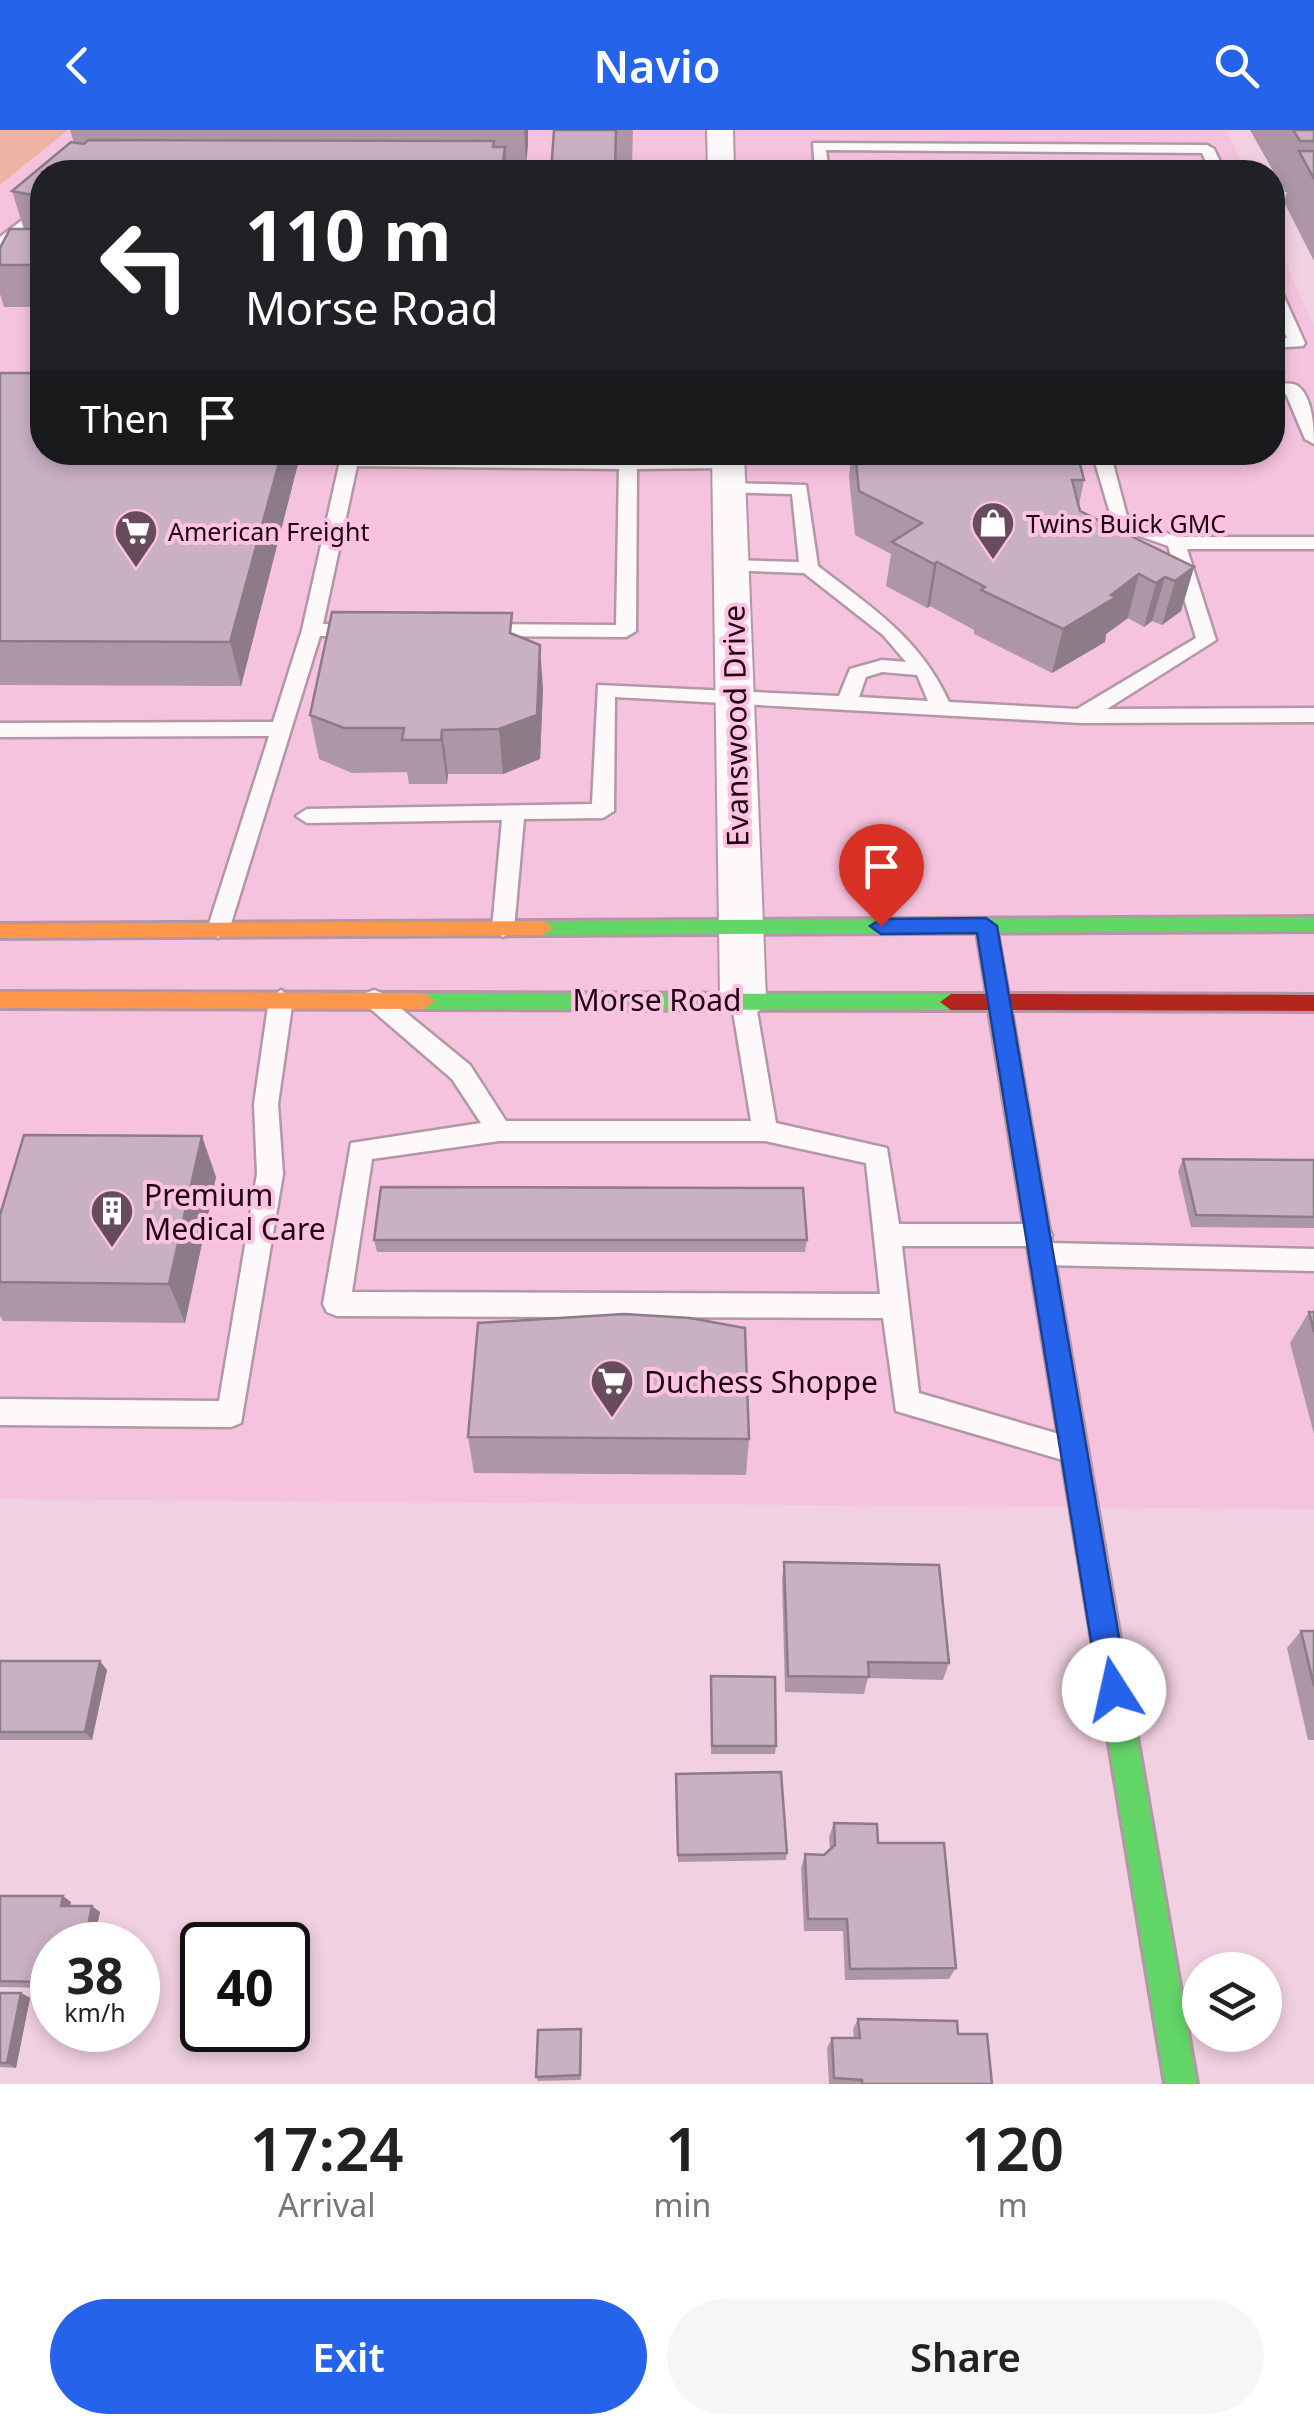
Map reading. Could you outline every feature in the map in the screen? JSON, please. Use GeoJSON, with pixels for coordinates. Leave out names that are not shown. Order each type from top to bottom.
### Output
{"type":"FeatureCollection","features":[{"type":"Feature","properties":{"kind":"main road"},"geometry":{"type":"LineString","coordinates":[[0,931],[1314,924]]}},
{"type":"Feature","properties":{"kind":"main road"},"geometry":{"type":"LineString","coordinates":[[986,926],[1181,2084]]}},
{"type":"Feature","properties":{"kind":"main road"},"geometry":{"type":"LineString","coordinates":[[96,954],[312,930]]}},
{"type":"Feature","properties":{"kind":"main road","name":"Morse Road"},"geometry":{"type":"LineString","coordinates":[[0,1000],[1314,1003]]}},
{"type":"Feature","properties":{"kind":"street"},"geometry":{"type":"LineString","coordinates":[[720,130],[721,160]]}},
{"type":"Feature","properties":{"kind":"street","name":"Evanswood Drive"},"geometry":{"type":"LineString","coordinates":[[728,468],[743,999]]}},
{"type":"Feature","properties":{"kind":"lane"},"geometry":{"type":"LineString","coordinates":[[820,160],[818,146],[1207,149],[1212,160]]}},
{"type":"Feature","properties":{"kind":"lane"},"geometry":{"type":"LineString","coordinates":[[5,248],[30,222]]}},
{"type":"Feature","properties":{"kind":"lane"},"geometry":{"type":"LineString","coordinates":[[1285,317],[1297,343],[1285,343]]}},
{"type":"Feature","properties":{"kind":"lane"},"geometry":{"type":"LineString","coordinates":[[1285,389],[1292,389],[1314,439]]}},
{"type":"Feature","properties":{"kind":"lane"},"geometry":{"type":"LineString","coordinates":[[218,930],[312,630],[348,465]]}},
{"type":"Feature","properties":{"kind":"lane"},"geometry":{"type":"LineString","coordinates":[[453,630],[626,631],[628,465]]}},
{"type":"Feature","properties":{"kind":"lane"},"geometry":{"type":"LineString","coordinates":[[698,465],[728,468],[800,489],[809,568]]}},
{"type":"Feature","properties":{"kind":"lane"},"geometry":{"type":"LineString","coordinates":[[1105,465],[1120,523],[1176,543],[1314,543]]}},
{"type":"Feature","properties":{"kind":"lane"},"geometry":{"type":"LineString","coordinates":[[1081,716],[1206,640],[1176,543]]}},
{"type":"Feature","properties":{"kind":"lane"},"geometry":{"type":"LineString","coordinates":[[732,566],[809,568],[890,631],[924,669],[942,711]]}},
{"type":"Feature","properties":{"kind":"lane"},"geometry":{"type":"LineString","coordinates":[[312,630],[383,630]]}},
{"type":"Feature","properties":{"kind":"lane"},"geometry":{"type":"LineString","coordinates":[[846,705],[856,673],[882,666],[924,669]]}},
{"type":"Feature","properties":{"kind":"lane"},"geometry":{"type":"LineString","coordinates":[[308,816],[603,812],[605,690],[1081,716],[1314,715]]}},
{"type":"Feature","properties":{"kind":"lane"},"geometry":{"type":"LineString","coordinates":[[0,730],[283,729]]}},
{"type":"Feature","properties":{"kind":"lane"},"geometry":{"type":"LineString","coordinates":[[503,928],[514,812]]}},
{"type":"Feature","properties":{"kind":"lane"},"geometry":{"type":"LineString","coordinates":[[0,1412],[230,1414],[270,1174],[266,1104],[281,999]]}},
{"type":"Feature","properties":{"kind":"lane"},"geometry":{"type":"LineString","coordinates":[[374,999],[461,1072],[499,1132]]}},
{"type":"Feature","properties":{"kind":"lane"},"geometry":{"type":"LineString","coordinates":[[743,999],[765,1131]]}},
{"type":"Feature","properties":{"kind":"lane"},"geometry":{"type":"LineString","coordinates":[[895,1306],[337,1304],[360,1150],[499,1132],[765,1131],[878,1155],[906,1402],[1074,1450]]}},
{"type":"Feature","properties":{"kind":"lane"},"geometry":{"type":"LineString","coordinates":[[886,1235],[1314,1260]]}},
{"type":"Feature","properties":{"kind":"shaded area"},"geometry":{"type":"Polygon","coordinates":[[[0,130],[68,130],[30,160],[0,185],[0,130]]]}},
{"type":"Feature","properties":{"kind":"shaded area"},"geometry":{"type":"Polygon","coordinates":[[[68,130],[1227,130],[1241,160],[31,160],[68,130]]]}},
{"type":"Feature","properties":{"kind":"shaded area"},"geometry":{"type":"Polygon","coordinates":[[[30,161],[30,465],[1285,465],[1285,260],[1314,326],[1314,1509],[0,1499],[0,185],[30,161]]]}},
{"type":"Feature","properties":{"kind":"building"},"geometry":{"type":"Polygon","coordinates":[[[554,130],[616,130],[615,160],[552,160],[554,130]]]}},
{"type":"Feature","properties":{"kind":"building"},"geometry":{"type":"Polygon","coordinates":[[[1293,130],[1314,130],[1314,141],[1300,141],[1293,130]]]}},
{"type":"Feature","properties":{"kind":"building"},"geometry":{"type":"Polygon","coordinates":[[[88,140],[494,141],[493,147],[505,147],[503,160],[49,160],[71,142],[84,144],[88,140]]]}},
{"type":"Feature","properties":{"kind":"building"},"geometry":{"type":"Polygon","coordinates":[[[1299,151],[1314,151],[1314,179],[1299,151]]]}},
{"type":"Feature","properties":{"kind":"building"},"geometry":{"type":"Polygon","coordinates":[[[30,176],[30,195],[12,191],[30,176]]]}},
{"type":"Feature","properties":{"kind":"building"},"geometry":{"type":"Polygon","coordinates":[[[10,229],[30,229],[30,265],[0,265],[0,248],[10,229]]]}},
{"type":"Feature","properties":{"kind":"building","name":"American Freight"},"geometry":{"type":"Polygon","coordinates":[[[0,373],[30,373],[30,465],[278,465],[230,642],[0,641],[0,373]]]}},
{"type":"Feature","properties":{"kind":"building"},"geometry":{"type":"Polygon","coordinates":[[[856,465],[1080,465],[1084,480],[1072,480],[1080,511],[1194,567],[1175,581],[1165,577],[1156,583],[1139,574],[1111,595],[1116,597],[1063,629],[892,542],[922,523],[859,491],[856,465]]]}},
{"type":"Feature","properties":{"kind":"building"},"geometry":{"type":"Polygon","coordinates":[[[332,612],[512,613],[510,633],[540,645],[537,715],[499,729],[442,730],[441,740],[402,740],[404,728],[344,728],[310,715],[332,612]]]}},
{"type":"Feature","properties":{"kind":"building","name":"Premium Medical Care"},"geometry":{"type":"Polygon","coordinates":[[[24,1135],[202,1136],[169,1284],[0,1282],[0,1215],[24,1135]]]}},
{"type":"Feature","properties":{"kind":"building"},"geometry":{"type":"Polygon","coordinates":[[[1183,1159],[1314,1160],[1314,1217],[1196,1215],[1183,1159]]]}},
{"type":"Feature","properties":{"kind":"building"},"geometry":{"type":"Polygon","coordinates":[[[381,1187],[803,1188],[807,1240],[374,1240],[381,1187]]]}},
{"type":"Feature","properties":{"kind":"building","name":"Duchess Shoppe"},"geometry":{"type":"Polygon","coordinates":[[[624,1314],[690,1318],[745,1328],[749,1439],[468,1437],[478,1323],[624,1314]]]}},
{"type":"Feature","properties":{"kind":"building"},"geometry":{"type":"Polygon","coordinates":[[[784,1562],[939,1565],[949,1663],[868,1662],[869,1677],[788,1676],[784,1562]]]}},
{"type":"Feature","properties":{"kind":"building"},"geometry":{"type":"Polygon","coordinates":[[[1301,1631],[1314,1631],[1314,1686],[1301,1631]]]}},
{"type":"Feature","properties":{"kind":"building"},"geometry":{"type":"Polygon","coordinates":[[[0,1661],[100,1661],[85,1732],[0,1732],[0,1661]]]}},
{"type":"Feature","properties":{"kind":"building"},"geometry":{"type":"Polygon","coordinates":[[[711,1676],[775,1677],[776,1746],[712,1746],[711,1676]]]}},
{"type":"Feature","properties":{"kind":"building"},"geometry":{"type":"Polygon","coordinates":[[[781,1772],[787,1853],[678,1855],[676,1774],[781,1772]]]}},
{"type":"Feature","properties":{"kind":"building"},"geometry":{"type":"Polygon","coordinates":[[[834,1823],[877,1824],[878,1843],[944,1843],[956,1968],[850,1969],[847,1919],[808,1919],[805,1854],[824,1855],[835,1845],[834,1823]]]}},
{"type":"Feature","properties":{"kind":"building"},"geometry":{"type":"Polygon","coordinates":[[[0,1896],[63,1896],[61,1906],[92,1906],[89,1922],[30,1922],[30,1982],[0,1981],[0,1896]]]}},
{"type":"Feature","properties":{"kind":"building"},"geometry":{"type":"Polygon","coordinates":[[[0,1993],[21,1993],[7,2063],[0,2063],[0,1993]]]}},
{"type":"Feature","properties":{"kind":"building"},"geometry":{"type":"Polygon","coordinates":[[[858,2019],[957,2021],[958,2034],[987,2034],[992,2084],[862,2084],[862,2080],[834,2078],[832,2038],[860,2038],[858,2019]]]}},
{"type":"Feature","properties":{"kind":"building"},"geometry":{"type":"Polygon","coordinates":[[[581,2029],[580,2075],[536,2077],[538,2030],[581,2029]]]}},
{"type":"Feature","properties":{"kind":"traffic: fast"},"geometry":{"type":"LineString","coordinates":[[543,928],[1314,924]]}},
{"type":"Feature","properties":{"kind":"traffic: fast"},"geometry":{"type":"LineString","coordinates":[[424,1001],[951,1002]]}},
{"type":"Feature","properties":{"kind":"traffic: fast"},"geometry":{"type":"LineString","coordinates":[[1099,1598],[1181,2084]]}},
{"type":"Feature","properties":{"kind":"traffic: slow"},"geometry":{"type":"LineString","coordinates":[[0,931],[543,928]]}},
{"type":"Feature","properties":{"kind":"traffic: slow"},"geometry":{"type":"LineString","coordinates":[[0,1000],[424,1001]]}},
{"type":"Feature","properties":{"kind":"traffic: jam"},"geometry":{"type":"LineString","coordinates":[[986,926],[1099,1598]]}},
{"type":"Feature","properties":{"kind":"traffic: jam"},"geometry":{"type":"LineString","coordinates":[[951,1002],[1314,1003]]}},
{"type":"Feature","properties":{"kind":"place","name":"Twins Buick GMC"},"geometry":{"type":"Point","coordinates":[993,561]}},
{"type":"Feature","properties":{"kind":"place","name":"American Freight"},"geometry":{"type":"Point","coordinates":[136,569]}},
{"type":"Feature","properties":{"kind":"place","name":"Premium Medical Care"},"geometry":{"type":"Point","coordinates":[112,1249]}},
{"type":"Feature","properties":{"kind":"place","name":"Duchess Shoppe"},"geometry":{"type":"Point","coordinates":[612,1419]}},
{"type":"Feature","properties":{"kind":"route"},"geometry":{"type":"LineString","coordinates":[[881,926],[986,926],[1114,1690]]}}]}
